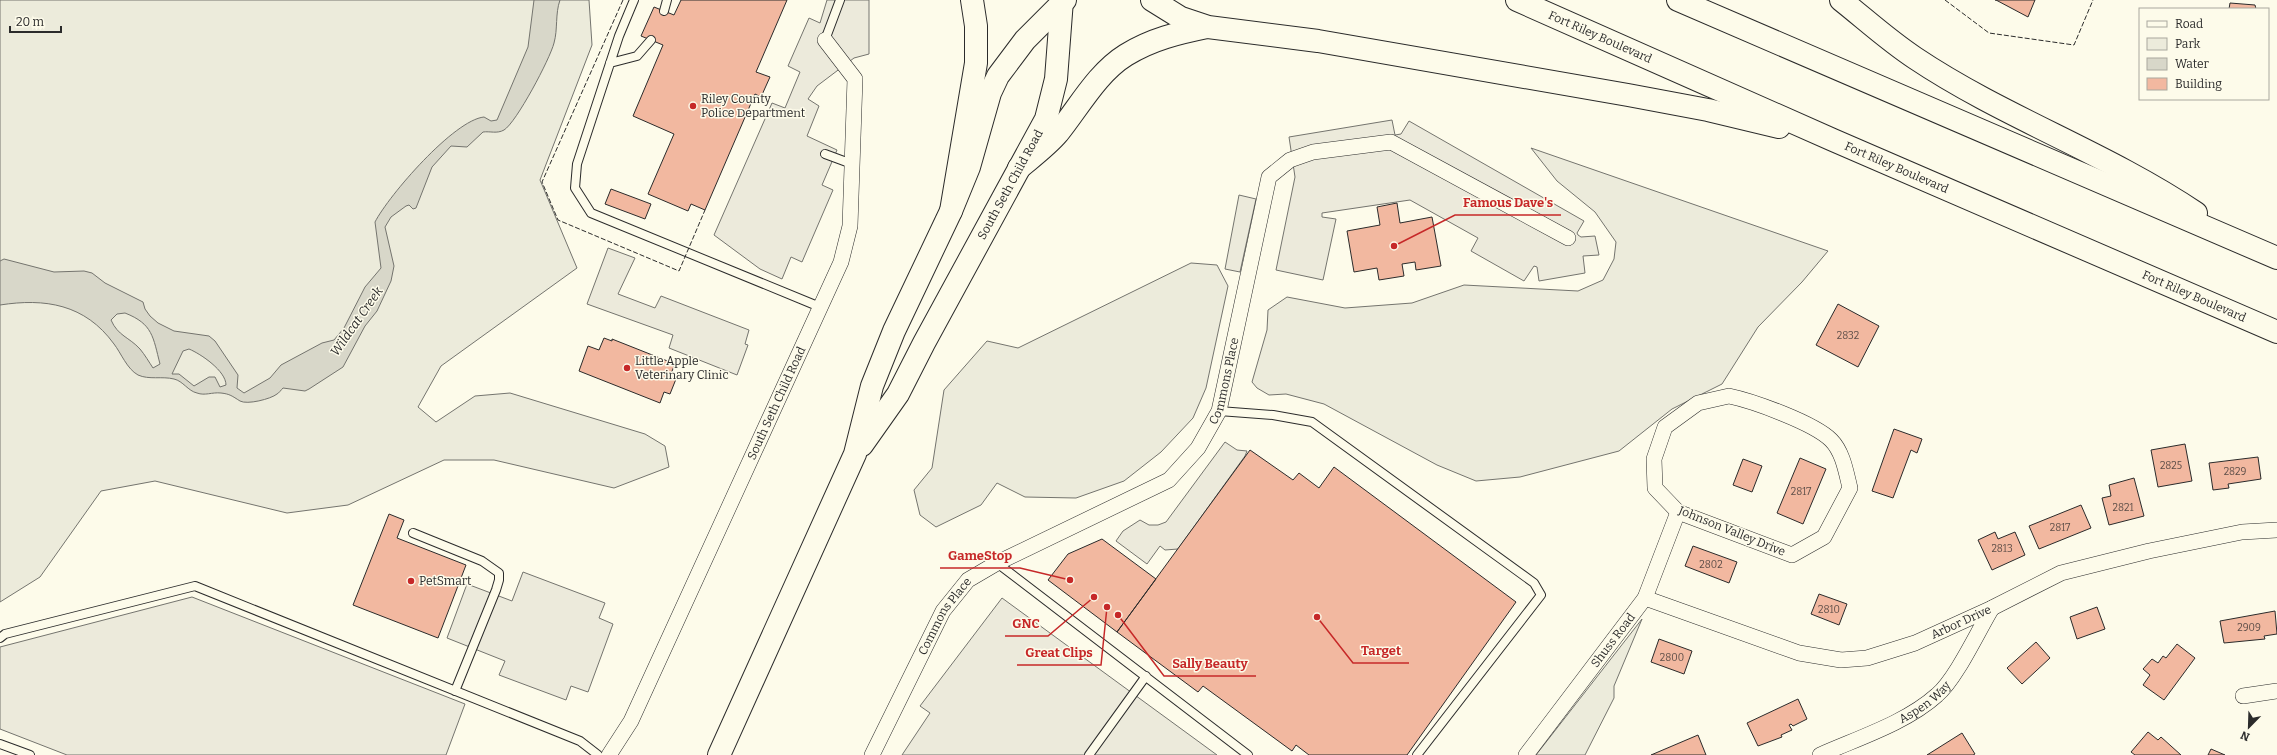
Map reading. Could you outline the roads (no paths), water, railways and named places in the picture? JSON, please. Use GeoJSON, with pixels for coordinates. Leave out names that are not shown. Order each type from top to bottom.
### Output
{"type":"FeatureCollection","features":[{"type":"Feature","properties":{"kind":"main road"},"geometry":{"type":"LineString","coordinates":[[951,211],[976,63],[976,26],[972,0]]}},
{"type":"Feature","properties":{"kind":"main road"},"geometry":{"type":"LineString","coordinates":[[1152,0],[1181,18],[1208,27],[1318,40],[1628,95],[1708,110],[1834,140]]}},
{"type":"Feature","properties":{"kind":"main road","name":"Fort Riley Boulevard"},"geometry":{"type":"LineString","coordinates":[[1517,0],[1834,140],[2277,332]]}},
{"type":"Feature","properties":{"kind":"main road"},"geometry":{"type":"LineString","coordinates":[[1678,0],[2277,258]]}},
{"type":"Feature","properties":{"kind":"main road"},"geometry":{"type":"LineString","coordinates":[[1841,0],[1914,58],[1979,95],[2163,191],[2242,243]]}},
{"type":"Feature","properties":{"kind":"main road","name":"South Seth Child Road"},"geometry":{"type":"LineString","coordinates":[[719,755],[855,454],[872,386],[894,331],[951,211],[969,167],[990,93],[998,76],[1025,40],[1063,1]]}},
{"type":"Feature","properties":{"kind":"main road","name":"South Seth Child Road"},"geometry":{"type":"LineString","coordinates":[[855,454],[898,394],[924,343],[1046,119],[1056,79],[1063,1]]}},
{"type":"Feature","properties":{"kind":"main road"},"geometry":{"type":"LineString","coordinates":[[1019,168],[1057,134],[1092,88],[1125,55],[1152,41],[1170,35],[1208,27]]}},
{"type":"Feature","properties":{"kind":"street","name":"South Seth Child Road"},"geometry":{"type":"LineString","coordinates":[[609,755],[631,721],[841,262],[850,226],[855,79],[825,40]]}},
{"type":"Feature","properties":{"kind":"street","name":"Commons Place"},"geometry":{"type":"LineString","coordinates":[[872,755],[943,612],[968,580],[997,563],[1169,480],[1198,448],[1219,411],[1269,177],[1290,160],[1313,152],[1391,142],[1568,238]]}},
{"type":"Feature","properties":{"kind":"street","name":"Johnson Valley Drive"},"geometry":{"type":"LineString","coordinates":[[1729,396],[1749,400],[1779,413],[1804,424],[1830,440],[1841,457],[1850,488],[1824,537],[1792,555],[1678,512],[1655,488],[1654,459],[1665,427],[1698,403],[1729,396]]}},
{"type":"Feature","properties":{"kind":"street","name":"Shuss Road"},"geometry":{"type":"LineString","coordinates":[[1526,755],[1645,598],[1678,512]]}},
{"type":"Feature","properties":{"kind":"street","name":"Arbor Drive"},"geometry":{"type":"LineString","coordinates":[[1645,598],[1799,653],[1841,660],[1867,658],[1915,643],[1992,608],[2061,573],[2149,551],[2242,532],[2277,530]]}},
{"type":"Feature","properties":{"kind":"street","name":"Aspen Way"},"geometry":{"type":"LineString","coordinates":[[1820,755],[1899,720],[1937,695],[1958,667],[1992,608]]}},
{"type":"Feature","properties":{"kind":"street"},"geometry":{"type":"LineString","coordinates":[[2243,696],[2277,691]]}},
{"type":"Feature","properties":{"kind":"lane"},"geometry":{"type":"LineString","coordinates":[[634,0],[610,63],[577,164],[575,188],[591,213],[820,307]]}},
{"type":"Feature","properties":{"kind":"lane"},"geometry":{"type":"LineString","coordinates":[[664,11],[667,0]]}},
{"type":"Feature","properties":{"kind":"lane"},"geometry":{"type":"LineString","coordinates":[[825,40],[840,0]]}},
{"type":"Feature","properties":{"kind":"lane"},"geometry":{"type":"LineString","coordinates":[[610,63],[637,56],[651,40]]}},
{"type":"Feature","properties":{"kind":"lane"},"geometry":{"type":"LineString","coordinates":[[825,154],[852,164]]}},
{"type":"Feature","properties":{"kind":"lane"},"geometry":{"type":"LineString","coordinates":[[1219,411],[1273,416],[1312,422],[1534,583],[1541,596],[1417,755]]}},
{"type":"Feature","properties":{"kind":"lane"},"geometry":{"type":"LineString","coordinates":[[413,533],[482,560],[499,573],[499,580],[496,590],[455,691]]}},
{"type":"Feature","properties":{"kind":"lane"},"geometry":{"type":"LineString","coordinates":[[997,563],[1248,755]]}},
{"type":"Feature","properties":{"kind":"lane"},"geometry":{"type":"LineString","coordinates":[[0,638],[5,634],[195,586],[580,741],[598,755]]}},
{"type":"Feature","properties":{"kind":"lane"},"geometry":{"type":"LineString","coordinates":[[1089,755],[1146,676]]}},
{"type":"Feature","properties":{"kind":"lane"},"geometry":{"type":"LineString","coordinates":[[0,744],[30,755]]}},
{"type":"Feature","properties":{"kind":"water","name":"Wildcat Creek"},"geometry":{"type":"Polygon","coordinates":[[[534,0],[560,0],[554,43],[546,62],[524,104],[504,130],[496,132],[483,132],[467,147],[451,146],[432,167],[416,208],[413,209],[409,205],[406,206],[391,217],[385,227],[394,266],[391,281],[377,311],[365,326],[343,367],[305,391],[283,388],[278,394],[270,398],[248,402],[240,401],[224,393],[197,393],[174,379],[138,375],[127,365],[114,344],[103,331],[90,320],[77,312],[48,304],[17,303],[0,305],[0,261],[4,259],[54,272],[84,271],[92,273],[105,283],[143,302],[145,309],[150,316],[158,323],[174,331],[209,336],[215,341],[238,375],[237,388],[244,393],[270,378],[281,365],[322,343],[334,340],[344,328],[365,287],[381,268],[375,222],[382,210],[424,160],[456,131],[471,121],[484,117],[491,121],[497,120],[528,47],[534,0]],[[125,313],[117,314],[111,320],[117,330],[140,349],[153,368],[160,364],[156,346],[147,327],[134,317],[125,313]],[[189,349],[183,351],[172,374],[179,374],[194,386],[209,377],[215,377],[220,387],[226,385],[222,374],[212,364],[189,349]]]}},
{"type":"Feature","properties":{"kind":"place","name":"Riley County Police Department"},"geometry":{"type":"Point","coordinates":[693,106]}},
{"type":"Feature","properties":{"kind":"place","name":"Famous Dave's"},"geometry":{"type":"Point","coordinates":[1394,246]}},
{"type":"Feature","properties":{"kind":"place","name":"Little Apple Veterinary Clinic"},"geometry":{"type":"Point","coordinates":[627,368]}},
{"type":"Feature","properties":{"kind":"place","name":"GameStop"},"geometry":{"type":"Point","coordinates":[1070,580]}},
{"type":"Feature","properties":{"kind":"place","name":"PetSmart"},"geometry":{"type":"Point","coordinates":[411,581]}},
{"type":"Feature","properties":{"kind":"place","name":"GNC"},"geometry":{"type":"Point","coordinates":[1094,597]}},
{"type":"Feature","properties":{"kind":"place","name":"Great Clips"},"geometry":{"type":"Point","coordinates":[1107,607]}},
{"type":"Feature","properties":{"kind":"place","name":"Sally Beauty"},"geometry":{"type":"Point","coordinates":[1118,615]}},
{"type":"Feature","properties":{"kind":"place","name":"Target"},"geometry":{"type":"Point","coordinates":[1317,617]}}]}
